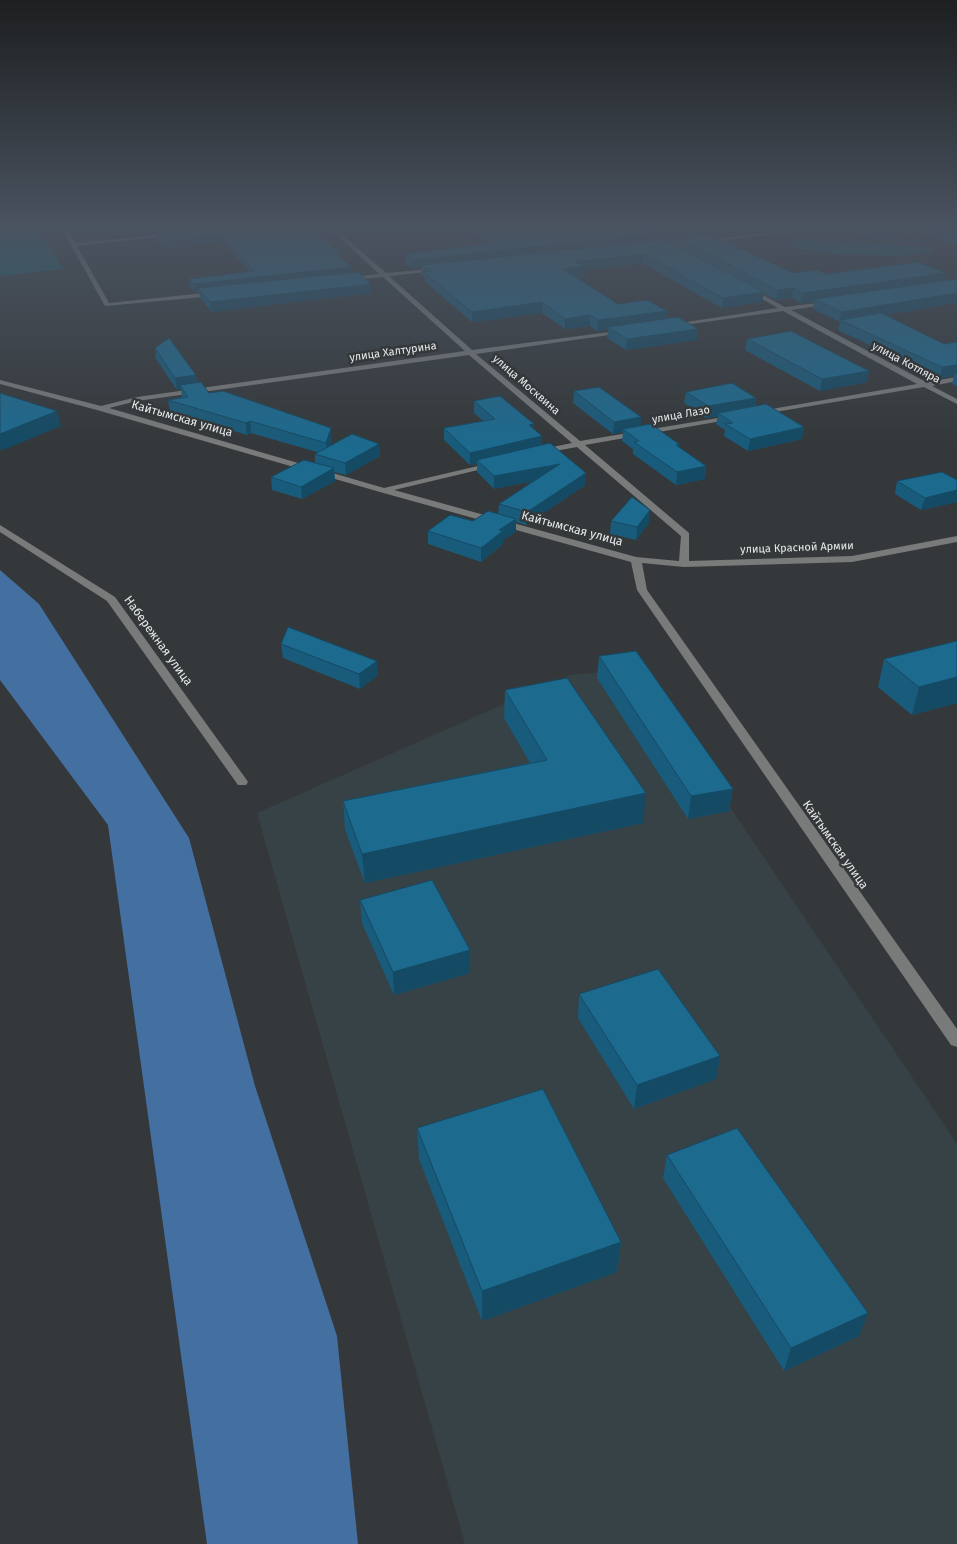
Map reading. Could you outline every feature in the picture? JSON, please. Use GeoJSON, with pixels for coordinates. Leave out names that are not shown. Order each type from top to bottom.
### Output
{"type":"FeatureCollection","features":[{"type":"Feature","properties":{"kind":"street"},"geometry":{"type":"LineString","coordinates":[[105,301],[107,305],[143,301]]}},
{"type":"Feature","properties":{"kind":"street","name":"улица Москвина"},"geometry":{"type":"LineString","coordinates":[[413,301],[577,444],[686,535],[684,564]]}},
{"type":"Feature","properties":{"kind":"street","name":"улица Котляра"},"geometry":{"type":"LineString","coordinates":[[770,301],[957,402]]}},
{"type":"Feature","properties":{"kind":"street"},"geometry":{"type":"LineString","coordinates":[[657,326],[842,301]]}},
{"type":"Feature","properties":{"kind":"street","name":"улица Халтурина"},"geometry":{"type":"LineString","coordinates":[[100,408],[137,399],[628,330]]}},
{"type":"Feature","properties":{"kind":"street"},"geometry":{"type":"LineString","coordinates":[[751,414],[957,379]]}},
{"type":"Feature","properties":{"kind":"street","name":"Кайтымская улица"},"geometry":{"type":"LineString","coordinates":[[0,382],[100,408],[383,490],[636,560],[642,590],[957,1041]]}},
{"type":"Feature","properties":{"kind":"street","name":"улица Лазо"},"geometry":{"type":"LineString","coordinates":[[528,455],[577,444],[741,416]]}},
{"type":"Feature","properties":{"kind":"street"},"geometry":{"type":"LineString","coordinates":[[383,490],[499,462]]}},
{"type":"Feature","properties":{"kind":"street","name":"Набережная улица"},"geometry":{"type":"LineString","coordinates":[[0,528],[110,598],[242,782]]}},
{"type":"Feature","properties":{"kind":"street","name":"улица Красной Армии"},"geometry":{"type":"LineString","coordinates":[[636,560],[684,564],[852,560],[957,539]]}},
{"type":"Feature","properties":{"kind":"shaded area"},"geometry":{"type":"Polygon","coordinates":[[[0,570],[39,604],[189,838],[255,1086],[337,1336],[358,1544],[207,1544],[108,825],[0,680],[0,570]]]}},
{"type":"Feature","properties":{"kind":"shaded area"},"geometry":{"type":"Polygon","coordinates":[[[637,669],[957,1144],[957,1544],[465,1544],[257,813],[570,675],[637,669]]]}},
{"type":"Feature","properties":{"kind":"building"},"geometry":{"type":"Polygon","coordinates":[[[459,301],[613,301],[618,304],[649,301],[667,311],[598,320],[590,315],[565,319],[542,302],[472,312],[459,301]]]}},
{"type":"Feature","properties":{"kind":"building"},"geometry":{"type":"Polygon","coordinates":[[[819,301],[908,301],[841,312],[819,301]]]}},
{"type":"Feature","properties":{"kind":"building"},"geometry":{"type":"Polygon","coordinates":[[[881,313],[944,344],[957,342],[957,365],[942,367],[840,320],[881,313]]]}},
{"type":"Feature","properties":{"kind":"building"},"geometry":{"type":"Polygon","coordinates":[[[678,317],[698,329],[627,339],[608,327],[678,317]]]}},
{"type":"Feature","properties":{"kind":"building"},"geometry":{"type":"Polygon","coordinates":[[[791,331],[869,371],[822,379],[747,339],[791,331]]]}},
{"type":"Feature","properties":{"kind":"building"},"geometry":{"type":"Polygon","coordinates":[[[169,338],[196,375],[175,378],[155,348],[169,338]]]}},
{"type":"Feature","properties":{"kind":"building"},"geometry":{"type":"Polygon","coordinates":[[[201,382],[209,393],[223,391],[331,428],[326,443],[250,421],[246,423],[168,400],[188,397],[180,385],[201,382]]]}},
{"type":"Feature","properties":{"kind":"building"},"geometry":{"type":"Polygon","coordinates":[[[732,383],[756,398],[708,406],[686,392],[732,383]]]}},
{"type":"Feature","properties":{"kind":"building"},"geometry":{"type":"Polygon","coordinates":[[[599,387],[641,417],[614,422],[574,391],[599,387]]]}},
{"type":"Feature","properties":{"kind":"building"},"geometry":{"type":"Polygon","coordinates":[[[0,393],[57,411],[0,434],[0,393]]]}},
{"type":"Feature","properties":{"kind":"building"},"geometry":{"type":"Polygon","coordinates":[[[500,396],[534,424],[529,425],[542,436],[470,453],[444,428],[495,419],[474,401],[500,396]]]}},
{"type":"Feature","properties":{"kind":"building"},"geometry":{"type":"Polygon","coordinates":[[[766,404],[804,427],[750,439],[725,424],[733,423],[718,413],[766,404]]]}},
{"type":"Feature","properties":{"kind":"building"},"geometry":{"type":"Polygon","coordinates":[[[651,424],[679,444],[676,445],[706,466],[677,472],[634,442],[639,441],[623,429],[651,424]]]}},
{"type":"Feature","properties":{"kind":"building"},"geometry":{"type":"Polygon","coordinates":[[[352,434],[379,444],[345,463],[315,454],[352,434]]]}},
{"type":"Feature","properties":{"kind":"building"},"geometry":{"type":"Polygon","coordinates":[[[550,443],[586,473],[527,512],[499,504],[560,464],[494,476],[477,460],[550,443]]]}},
{"type":"Feature","properties":{"kind":"building"},"geometry":{"type":"Polygon","coordinates":[[[304,460],[334,468],[301,487],[271,477],[304,460]]]}},
{"type":"Feature","properties":{"kind":"building"},"geometry":{"type":"Polygon","coordinates":[[[942,472],[957,480],[957,490],[925,498],[897,481],[942,472]]]}},
{"type":"Feature","properties":{"kind":"building"},"geometry":{"type":"Polygon","coordinates":[[[632,497],[650,510],[637,527],[611,521],[632,497]]]}},
{"type":"Feature","properties":{"kind":"building"},"geometry":{"type":"Polygon","coordinates":[[[488,511],[516,519],[499,530],[503,531],[481,548],[428,531],[450,515],[473,521],[488,511]]]}},
{"type":"Feature","properties":{"kind":"building"},"geometry":{"type":"Polygon","coordinates":[[[288,627],[377,661],[359,674],[281,644],[288,627]]]}},
{"type":"Feature","properties":{"kind":"building"},"geometry":{"type":"Polygon","coordinates":[[[957,641],[957,677],[919,687],[884,659],[957,641]]]}},
{"type":"Feature","properties":{"kind":"building"},"geometry":{"type":"Polygon","coordinates":[[[636,651],[733,789],[691,796],[599,656],[636,651]]]}},
{"type":"Feature","properties":{"kind":"building"},"geometry":{"type":"Polygon","coordinates":[[[567,678],[646,793],[362,854],[343,801],[547,760],[505,690],[567,678]]]}},
{"type":"Feature","properties":{"kind":"building"},"geometry":{"type":"Polygon","coordinates":[[[432,880],[470,950],[393,972],[360,900],[432,880]]]}},
{"type":"Feature","properties":{"kind":"building"},"geometry":{"type":"Polygon","coordinates":[[[658,969],[720,1056],[637,1085],[579,994],[658,969]]]}},
{"type":"Feature","properties":{"kind":"building"},"geometry":{"type":"Polygon","coordinates":[[[543,1089],[621,1242],[482,1291],[417,1128],[543,1089]]]}},
{"type":"Feature","properties":{"kind":"building"},"geometry":{"type":"Polygon","coordinates":[[[737,1128],[868,1313],[791,1348],[667,1155],[737,1128]]]}}]}
